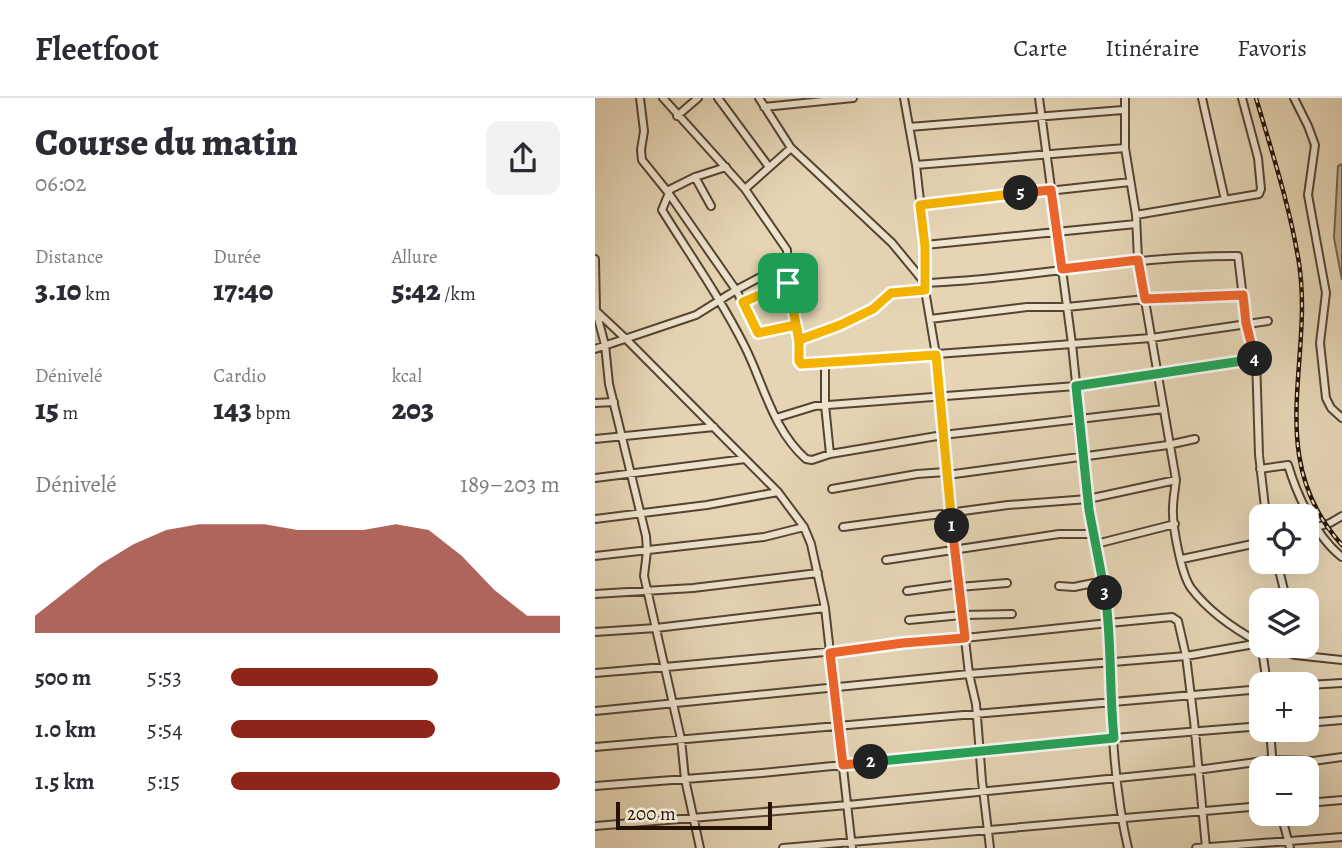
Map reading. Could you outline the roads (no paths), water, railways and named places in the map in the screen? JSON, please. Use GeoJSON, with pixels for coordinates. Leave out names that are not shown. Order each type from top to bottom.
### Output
{"type":"FeatureCollection","features":[{"type":"Feature","properties":{"kind":"street"},"geometry":{"type":"LineString","coordinates":[[640,98],[644,131],[642,160],[668,192],[736,290],[760,334],[796,325]]}},
{"type":"Feature","properties":{"kind":"street"},"geometry":{"type":"LineString","coordinates":[[663,98],[745,189],[787,250],[788,283],[801,364],[1151,338],[1268,321]]}},
{"type":"Feature","properties":{"kind":"street"},"geometry":{"type":"LineString","coordinates":[[718,98],[769,167]]}},
{"type":"Feature","properties":{"kind":"street"},"geometry":{"type":"LineString","coordinates":[[759,98],[791,148],[892,243],[925,287]]}},
{"type":"Feature","properties":{"kind":"street"},"geometry":{"type":"LineString","coordinates":[[764,107],[853,98]]}},
{"type":"Feature","properties":{"kind":"street"},"geometry":{"type":"LineString","coordinates":[[904,98],[916,165],[925,246],[925,287],[936,355],[946,474],[969,674],[977,712],[990,848]]}},
{"type":"Feature","properties":{"kind":"street"},"geometry":{"type":"LineString","coordinates":[[1039,98],[1072,344],[1088,499],[1109,623],[1110,701],[1122,817],[1128,848]]}},
{"type":"Feature","properties":{"kind":"street"},"geometry":{"type":"LineString","coordinates":[[1125,98],[1125,148],[1136,215],[1138,260],[1176,480],[1173,508],[1182,559],[1190,586],[1209,607],[1249,637]]}},
{"type":"Feature","properties":{"kind":"street"},"geometry":{"type":"LineString","coordinates":[[1202,98],[1225,200]]}},
{"type":"Feature","properties":{"kind":"street"},"geometry":{"type":"LineString","coordinates":[[1136,215],[1257,195],[1261,189],[1258,158],[1242,98]]}},
{"type":"Feature","properties":{"kind":"street"},"geometry":{"type":"LineString","coordinates":[[1294,98],[1315,145],[1308,195],[1326,293],[1320,343],[1325,398],[1342,418]]}},
{"type":"Feature","properties":{"kind":"street"},"geometry":{"type":"LineString","coordinates":[[677,116],[693,99]]}},
{"type":"Feature","properties":{"kind":"street"},"geometry":{"type":"LineString","coordinates":[[909,127],[1123,110]]}},
{"type":"Feature","properties":{"kind":"street"},"geometry":{"type":"LineString","coordinates":[[745,189],[791,148]]}},
{"type":"Feature","properties":{"kind":"street"},"geometry":{"type":"LineString","coordinates":[[916,165],[1125,148]]}},
{"type":"Feature","properties":{"kind":"street"},"geometry":{"type":"LineString","coordinates":[[726,167],[695,177],[668,192],[662,210],[719,300],[745,348],[785,434],[806,459],[943,435],[1164,408]]}},
{"type":"Feature","properties":{"kind":"street"},"geometry":{"type":"LineString","coordinates":[[695,177],[711,206]]}},
{"type":"Feature","properties":{"kind":"street"},"geometry":{"type":"LineString","coordinates":[[920,205],[1130,182]]}},
{"type":"Feature","properties":{"kind":"street"},"geometry":{"type":"LineString","coordinates":[[925,246],[1136,223]]}},
{"type":"Feature","properties":{"kind":"street"},"geometry":{"type":"LineString","coordinates":[[799,340],[873,309],[891,293],[1138,260],[1238,256],[1246,323],[1256,358],[1260,469],[1264,504]]}},
{"type":"Feature","properties":{"kind":"street"},"geometry":{"type":"LineString","coordinates":[[595,259],[595,311],[605,345],[609,384],[623,436],[647,551],[644,576],[646,592],[681,739],[685,779],[699,848]]}},
{"type":"Feature","properties":{"kind":"street"},"geometry":{"type":"LineString","coordinates":[[595,349],[696,314],[787,263]]}},
{"type":"Feature","properties":{"kind":"street"},"geometry":{"type":"LineString","coordinates":[[743,302],[788,283]]}},
{"type":"Feature","properties":{"kind":"street"},"geometry":{"type":"LineString","coordinates":[[930,320],[1027,307],[1067,307],[1145,299],[1243,295]]}},
{"type":"Feature","properties":{"kind":"street"},"geometry":{"type":"LineString","coordinates":[[595,311],[778,492],[802,524],[811,544],[825,608],[852,844]]}},
{"type":"Feature","properties":{"kind":"street"},"geometry":{"type":"LineString","coordinates":[[776,418],[797,410],[825,405],[1076,386],[1256,358]]}},
{"type":"Feature","properties":{"kind":"street"},"geometry":{"type":"LineString","coordinates":[[825,364],[825,405],[830,454]]}},
{"type":"Feature","properties":{"kind":"street"},"geometry":{"type":"LineString","coordinates":[[595,402],[614,402]]}},
{"type":"Feature","properties":{"kind":"street"},"geometry":{"type":"LineString","coordinates":[[595,439],[714,427]]}},
{"type":"Feature","properties":{"kind":"street"},"geometry":{"type":"LineString","coordinates":[[832,489],[916,474],[946,474],[1084,457],[1168,446],[1195,439]]}},
{"type":"Feature","properties":{"kind":"street"},"geometry":{"type":"LineString","coordinates":[[595,478],[745,459]]}},
{"type":"Feature","properties":{"kind":"street"},"geometry":{"type":"LineString","coordinates":[[1260,469],[1288,465],[1305,504]]}},
{"type":"Feature","properties":{"kind":"street"},"geometry":{"type":"LineString","coordinates":[[843,527],[1088,499],[1176,480]]}},
{"type":"Feature","properties":{"kind":"street"},"geometry":{"type":"LineString","coordinates":[[595,519],[640,515],[778,492]]}},
{"type":"Feature","properties":{"kind":"street"},"geometry":{"type":"LineString","coordinates":[[1319,527],[1342,516]]}},
{"type":"Feature","properties":{"kind":"street"},"geometry":{"type":"LineString","coordinates":[[595,556],[764,537],[802,524]]}},
{"type":"Feature","properties":{"kind":"street"},"geometry":{"type":"LineString","coordinates":[[1096,544],[1175,524]]}},
{"type":"Feature","properties":{"kind":"street"},"geometry":{"type":"LineString","coordinates":[[1319,528],[1342,556]]}},
{"type":"Feature","properties":{"kind":"street"},"geometry":{"type":"LineString","coordinates":[[886,560],[1059,534],[1094,534]]}},
{"type":"Feature","properties":{"kind":"street"},"geometry":{"type":"LineString","coordinates":[[1182,559],[1249,545]]}},
{"type":"Feature","properties":{"kind":"street"},"geometry":{"type":"LineString","coordinates":[[595,594],[693,588],[818,573]]}},
{"type":"Feature","properties":{"kind":"street"},"geometry":{"type":"LineString","coordinates":[[1059,586],[1074,587],[1103,581]]}},
{"type":"Feature","properties":{"kind":"street"},"geometry":{"type":"LineString","coordinates":[[907,591],[1007,583]]}},
{"type":"Feature","properties":{"kind":"street"},"geometry":{"type":"LineString","coordinates":[[595,632],[656,628],[825,608]]}},
{"type":"Feature","properties":{"kind":"street"},"geometry":{"type":"LineString","coordinates":[[909,620],[963,614],[1012,614]]}},
{"type":"Feature","properties":{"kind":"street"},"geometry":{"type":"LineString","coordinates":[[595,673],[830,653],[903,643],[1176,618],[1186,656],[1206,848]]}},
{"type":"Feature","properties":{"kind":"street"},"geometry":{"type":"LineString","coordinates":[[595,711],[969,674],[1186,656],[1249,646]]}},
{"type":"Feature","properties":{"kind":"street"},"geometry":{"type":"LineString","coordinates":[[1319,658],[1342,660]]}},
{"type":"Feature","properties":{"kind":"street"},"geometry":{"type":"LineString","coordinates":[[1319,684],[1342,683]]}},
{"type":"Feature","properties":{"kind":"street"},"geometry":{"type":"LineString","coordinates":[[595,747],[1249,690]]}},
{"type":"Feature","properties":{"kind":"street"},"geometry":{"type":"LineString","coordinates":[[1319,722],[1342,720]]}},
{"type":"Feature","properties":{"kind":"street"},"geometry":{"type":"LineString","coordinates":[[595,786],[1249,727]]}},
{"type":"Feature","properties":{"kind":"street"},"geometry":{"type":"LineString","coordinates":[[1319,760],[1342,757]]}},
{"type":"Feature","properties":{"kind":"street"},"geometry":{"type":"LineString","coordinates":[[595,825],[848,805],[1249,763]]}},
{"type":"Feature","properties":{"kind":"street"},"geometry":{"type":"LineString","coordinates":[[1319,802],[1342,800]]}},
{"type":"Feature","properties":{"kind":"street"},"geometry":{"type":"LineString","coordinates":[[783,848],[1249,807]]}},
{"type":"Feature","properties":{"kind":"street"},"geometry":{"type":"LineString","coordinates":[[1284,826],[1289,845]]}},
{"type":"Feature","properties":{"kind":"street"},"geometry":{"type":"LineString","coordinates":[[1196,848],[1289,845],[1342,837]]}},
{"type":"Feature","properties":{"kind":"railway"},"geometry":{"type":"LineString","coordinates":[[1256,98],[1286,200],[1299,263],[1302,300],[1297,408],[1298,444],[1304,478],[1318,512],[1342,545]]}}]}
